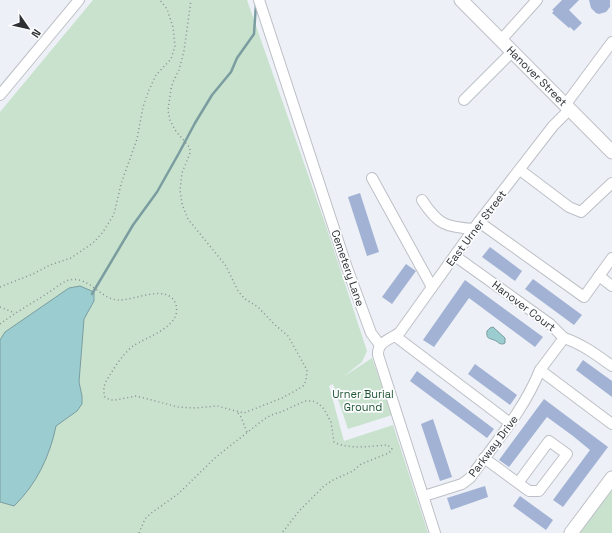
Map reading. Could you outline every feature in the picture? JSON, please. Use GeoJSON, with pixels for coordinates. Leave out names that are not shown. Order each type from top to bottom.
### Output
{"type":"FeatureCollection","features":[{"type":"Feature","properties":{"kind":"main road","name":"Hanover Street"},"geometry":{"type":"LineString","coordinates":[[461,0],[612,152]]}},
{"type":"Feature","properties":{"kind":"main road"},"geometry":{"type":"LineString","coordinates":[[571,533],[612,478]]}},
{"type":"Feature","properties":{"kind":"street"},"geometry":{"type":"LineString","coordinates":[[0,95],[78,0]]}},
{"type":"Feature","properties":{"kind":"street","name":"Cemetery Lane"},"geometry":{"type":"LineString","coordinates":[[259,0],[346,264],[371,333],[380,345]]}},
{"type":"Feature","properties":{"kind":"street"},"geometry":{"type":"LineString","coordinates":[[501,40],[537,0]]}},
{"type":"Feature","properties":{"kind":"street","name":"East Urner Street"},"geometry":{"type":"LineString","coordinates":[[380,345],[400,332],[477,225],[568,107],[612,42]]}},
{"type":"Feature","properties":{"kind":"street"},"geometry":{"type":"LineString","coordinates":[[464,100],[513,51]]}},
{"type":"Feature","properties":{"kind":"street"},"geometry":{"type":"LineString","coordinates":[[520,170],[569,207],[581,212],[612,182]]}},
{"type":"Feature","properties":{"kind":"street"},"geometry":{"type":"LineString","coordinates":[[372,178],[432,287]]}},
{"type":"Feature","properties":{"kind":"street"},"geometry":{"type":"LineString","coordinates":[[422,200],[438,221],[447,226],[477,225],[584,297],[612,258]]}},
{"type":"Feature","properties":{"kind":"street","name":"Hanover Court"},"geometry":{"type":"LineString","coordinates":[[455,256],[550,324],[564,338],[540,370]]}},
{"type":"Feature","properties":{"kind":"street"},"geometry":{"type":"LineString","coordinates":[[599,276],[612,286]]}},
{"type":"Feature","properties":{"kind":"street"},"geometry":{"type":"LineString","coordinates":[[395,336],[510,423]]}},
{"type":"Feature","properties":{"kind":"street"},"geometry":{"type":"LineString","coordinates":[[564,338],[576,342],[612,366]]}},
{"type":"Feature","properties":{"kind":"street"},"geometry":{"type":"LineString","coordinates":[[380,345],[377,350],[378,356],[435,533]]}},
{"type":"Feature","properties":{"kind":"street"},"geometry":{"type":"LineString","coordinates":[[540,370],[612,424]]}},
{"type":"Feature","properties":{"kind":"street","name":"Parkway Drive"},"geometry":{"type":"LineString","coordinates":[[424,496],[462,484],[470,478],[523,406],[540,370]]}},
{"type":"Feature","properties":{"kind":"street"},"geometry":{"type":"LineString","coordinates":[[484,458],[528,491],[539,491],[567,454],[549,441],[518,483]]}},
{"type":"Feature","properties":{"kind":"path"},"geometry":{"type":"LineString","coordinates":[[0,287],[33,274],[50,265],[71,258],[92,243],[103,232],[114,214],[121,184],[137,139],[143,107],[150,86],[156,74],[171,59],[175,46],[173,27],[167,9],[160,0]]}},
{"type":"Feature","properties":{"kind":"path"},"geometry":{"type":"LineString","coordinates":[[0,324],[66,281],[77,280],[88,283],[107,298],[119,300],[150,294],[166,294],[176,305],[175,316],[169,325],[134,346],[117,364],[105,382],[105,397],[110,400],[114,400],[136,396],[178,407],[196,408],[217,406],[244,413],[295,392],[306,382],[308,374],[307,370],[288,336],[258,307],[245,299],[238,291],[226,266],[188,219],[182,204],[180,190],[182,173],[190,153],[190,148],[175,130],[170,120],[168,110],[171,89],[180,70],[184,51],[191,0]]}},
{"type":"Feature","properties":{"kind":"path"},"geometry":{"type":"LineString","coordinates":[[0,307],[15,313]]}},
{"type":"Feature","properties":{"kind":"path"},"geometry":{"type":"LineString","coordinates":[[139,533],[145,519],[150,514],[178,494],[216,457],[247,432],[272,415],[305,401],[313,401],[324,409],[331,422],[334,442],[358,447],[387,446],[392,449],[389,453],[361,464],[353,471],[324,486],[299,511],[282,533]]}},
{"type":"Feature","properties":{"kind":"path"},"geometry":{"type":"LineString","coordinates":[[237,411],[241,416],[247,432]]}},
{"type":"Feature","properties":{"kind":"green space","name":"Urner Burial Ground"},"geometry":{"type":"Polygon","coordinates":[[[93,0],[247,0],[326,226],[367,351],[362,362],[343,377],[372,358],[392,415],[348,429],[333,384],[329,386],[344,441],[393,425],[428,533],[0,533],[0,112],[93,0]]]}},
{"type":"Feature","properties":{"kind":"green space"},"geometry":{"type":"Polygon","coordinates":[[[612,486],[612,533],[579,533],[612,486]]]}},
{"type":"Feature","properties":{"kind":"water"},"geometry":{"type":"Polygon","coordinates":[[[80,286],[94,292],[94,301],[84,319],[79,382],[82,404],[77,411],[56,426],[46,459],[29,489],[22,498],[14,506],[0,502],[0,340],[5,332],[69,288],[80,286]]]}},
{"type":"Feature","properties":{"kind":"water"},"geometry":{"type":"Polygon","coordinates":[[[493,327],[505,338],[505,343],[500,344],[487,337],[487,331],[493,327]]]}},
{"type":"Feature","properties":{"kind":"building"},"geometry":{"type":"Polygon","coordinates":[[[562,0],[579,0],[569,10],[582,23],[574,31],[552,13],[554,11],[552,10],[562,0]]]}},
{"type":"Feature","properties":{"kind":"building"},"geometry":{"type":"Polygon","coordinates":[[[589,0],[610,0],[610,7],[606,12],[599,14],[596,13],[591,8],[589,0]]]}},
{"type":"Feature","properties":{"kind":"building"},"geometry":{"type":"Polygon","coordinates":[[[360,193],[379,252],[367,256],[348,197],[360,193]]]}},
{"type":"Feature","properties":{"kind":"building"},"geometry":{"type":"Polygon","coordinates":[[[490,247],[522,271],[515,281],[482,257],[490,247]]]}},
{"type":"Feature","properties":{"kind":"building"},"geometry":{"type":"Polygon","coordinates":[[[406,264],[416,271],[392,304],[382,297],[406,264]]]}},
{"type":"Feature","properties":{"kind":"building"},"geometry":{"type":"Polygon","coordinates":[[[533,279],[582,315],[574,325],[525,289],[533,279]]]}},
{"type":"Feature","properties":{"kind":"building"},"geometry":{"type":"Polygon","coordinates":[[[465,280],[543,337],[535,347],[469,298],[434,347],[423,340],[465,280]]]}},
{"type":"Feature","properties":{"kind":"building"},"geometry":{"type":"Polygon","coordinates":[[[583,360],[612,381],[612,397],[576,370],[583,360]]]}},
{"type":"Feature","properties":{"kind":"building"},"geometry":{"type":"Polygon","coordinates":[[[475,364],[517,395],[510,405],[468,374],[475,364]]]}},
{"type":"Feature","properties":{"kind":"building"},"geometry":{"type":"Polygon","coordinates":[[[417,371],[494,429],[487,438],[410,381],[417,371]]]}},
{"type":"Feature","properties":{"kind":"building"},"geometry":{"type":"Polygon","coordinates":[[[544,399],[608,447],[563,507],[553,500],[590,450],[573,436],[547,417],[509,467],[499,460],[544,399]]]}},
{"type":"Feature","properties":{"kind":"building"},"geometry":{"type":"Polygon","coordinates":[[[433,419],[452,477],[440,481],[421,424],[433,419]]]}},
{"type":"Feature","properties":{"kind":"building"},"geometry":{"type":"Polygon","coordinates":[[[485,486],[488,497],[451,510],[447,498],[485,486]]]}},
{"type":"Feature","properties":{"kind":"building"},"geometry":{"type":"Polygon","coordinates":[[[520,496],[553,520],[546,530],[513,506],[520,496]]]}},
{"type":"Feature","properties":{"kind":"waterway"},"geometry":{"type":"LineString","coordinates":[[92,294],[133,225],[157,192],[212,95],[231,72],[237,58],[254,34],[256,4]]}}]}
